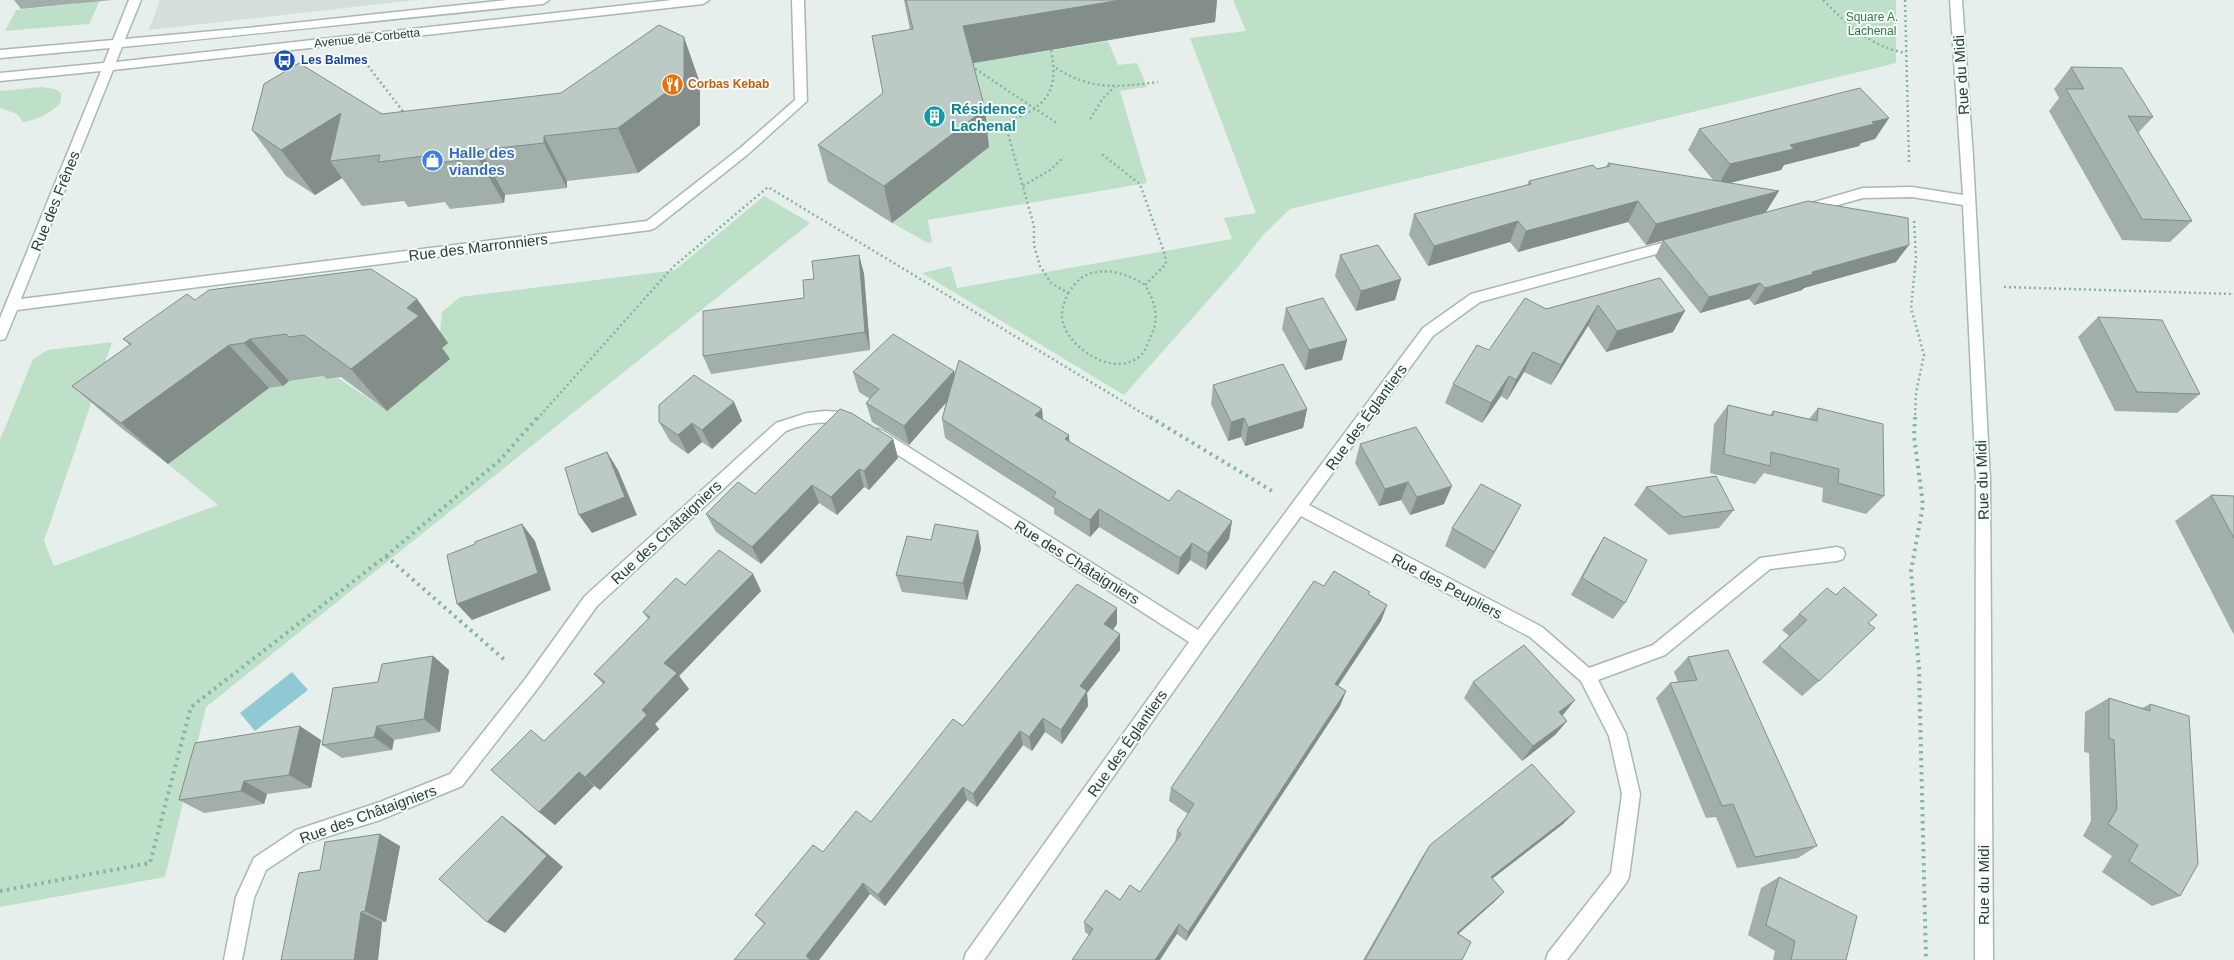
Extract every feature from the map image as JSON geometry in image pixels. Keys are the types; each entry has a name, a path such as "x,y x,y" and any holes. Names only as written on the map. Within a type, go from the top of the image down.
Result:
{"street":[{"name":"Rue des Frênes","path":"0,335 135,0"},
{"name":"Avenue de Corbetta","path":"0,54 247,32 361,18 543,0"},
{"name":"Avenue de Corbetta","path":"0,77 109,67 703,0"},
{"name":"Rue des Marronniers","path":"12,305 650,225 743,152 801,101 798,0"},
{"name":"Rue du Midi","path":"1956,0 1969,202 1983,479 1984,960"},
{"path":"1790,213 1863,193 1912,192 1969,202"},
{"name":"Rue des Églantiers","path":"973,960 1200,640 1428,332 1476,298 1690,241"},
{"name":"Rue des Châtaigniers","path":"233,960 245,897 260,864 302,836 380,811 456,780 532,683 591,601 781,427 803,418 827,416 844,418 863,426 1200,640"},
{"name":"Rue des Peupliers","path":"1298,507 1536,632 1587,676 1617,734 1630,794 1620,877 1555,960"},
{"path":"1587,676 1660,650 1766,563 1837,554"}],"path":[{"path":"1823,0 1852,29 1870,41 1887,50 1906,53"},
{"path":"1905,0 1908,165 1912,192 1916,258 1911,308 1924,355 1916,393 1914,436 1923,505 1911,571 1919,669 1926,960"},
{"path":"1051,50 1056,67 1055,83 1049,96 1034,109 1019,118 1005,123 1034,226 1032,239 1046,278 1057,290 1068,293"},
{"path":"364,60 406,116"},
{"path":"968,64 1058,124"},
{"path":"1056,67 1081,83 1096,87 1115,87 1158,82"},
{"path":"1090,120 1103,98 1115,87"},
{"path":"1100,153 1140,184 1166,255 1166,264 1145,286"},
{"path":"1022,186 1050,170 1064,157"},
{"path":"0,891 150,863 191,707 386,556 500,460 673,267 768,187 1298,507"},
{"path":"1101,272 1119,273 1136,278 1153,297 1157,318 1154,331 1141,356 1128,363 1113,365 1098,361 1077,344 1065,328 1062,312 1068,293 1081,278 1101,272"},
{"path":"1973,286 2234,294"},
{"path":"386,556 532,683"}],"shaded area":[{"path":"160,0 416,0 149,30"}],"green space":[{"path":"78,0 100,0 89,24 5,31 16,10 76,4"},
{"name":"Square A. Lachenal","path":"1233,0 1896,0 1896,63 1290,209 1263,235 1238,267 1124,395 922,273 951,266 957,288 1232,239 1224,218 1256,213 1190,38 1246,31"},
{"path":"1108,41 1118,65 1137,63 1147,87 1120,91 1147,183 928,220 932,242 928,243 892,223 989,147 968,64"},
{"path":"42,87 55,89 61,93 61,102 44,115 23,122 17,114 0,108 0,91"},
{"path":"764,196 810,223 206,707 165,877 0,907 0,440 33,359 48,350 112,342 44,541 54,566 218,505 168,464 269,388 283,386 289,381 323,376 327,379 338,378 387,411 450,359 438,351 442,312 460,297 675,270"}],"water":[{"path":"292,672 308,690 255,731 240,713"}],"building":[{"path":"906,0 1121,0 963,26 985,109 884,186 818,145 883,93 872,36 913,29"},
{"path":"659,25 684,37 684,79 618,128 544,136 544,143 480,150 478,158 422,165 424,156 378,162 380,155 330,161 341,113 281,150 252,130 264,84 299,63 382,114 561,93"},
{"path":"2071,67 2122,68 2153,117 2128,116 2192,221 2142,219 2066,89 2084,89"},
{"path":"1860,88 1889,118 1872,122 1874,124 1790,145 1794,149 1730,164 1699,129"},
{"path":"1608,163 1779,191 1656,224 1638,201 1526,231 1518,221 1434,246 1414,214 1531,184 1529,181 1593,165 1597,169 1610,166"},
{"path":"1808,201 1908,218 1909,245 1812,272 1813,274 1765,288 1760,283 1709,297 1663,240"},
{"path":"1378,245 1401,279 1361,291 1340,255"},
{"path":"859,255 865,332 703,356 703,311 804,298 803,280 814,279 812,261"},
{"path":"371,269 417,299 407,308 419,316 351,369 304,335 289,337 286,334 250,339 244,343 229,345 121,423 72,386 131,344 123,339 187,294 195,300 209,290"},
{"path":"1660,278 1685,311 1617,331 1598,305 1561,365 1533,352 1516,380 1509,376 1491,403 1453,384 1477,345 1489,350 1525,298 1546,309"},
{"path":"1323,298 1347,340 1309,350 1286,308"},
{"path":"2098,317 2162,320 2200,394 2137,392"},
{"path":"893,334 954,371 904,426 866,403 879,389 853,372"},
{"path":"959,360 1042,409 1035,415 1069,435 1065,439 1169,501 1178,490 1232,521 1208,553 1192,543 1180,558 1099,509 1090,520 1053,497 1056,492 942,419"},
{"path":"1283,364 1307,409 1248,427 1244,418 1231,422 1213,385"},
{"path":"694,375 734,402 702,430 692,423 678,435 659,422 659,405"},
{"path":"1728,405 1773,416 1773,411 1817,421 1818,408 1883,424 1884,496 1838,483 1839,469 1771,452 1770,466 1724,454"},
{"path":"840,409 851,413 893,439 864,471 859,469 831,497 812,485 752,547 706,514 738,482 755,494"},
{"path":"1416,427 1452,486 1417,497 1408,482 1385,489 1360,444"},
{"path":"607,452 625,497 579,515 565,468"},
{"path":"1716,476 1734,510 1683,517 1646,487"},
{"path":"1481,484 1521,505 1494,552 1452,528"},
{"path":"2211,495 2234,496 2234,538"},
{"path":"522,524 538,573 457,604 447,555"},
{"path":"935,524 978,531 963,583 896,575 907,536 931,540"},
{"path":"1604,537 1647,560 1625,603 1582,578"},
{"path":"719,550 753,574 664,663 677,673 642,710 647,715 585,777 579,772 539,812 491,770 531,730 544,741 605,682 594,674 650,617 643,612 676,578 685,585"},
{"path":"1334,571 1370,592 1368,594 1387,605 1335,684 1346,691 1188,932 1179,924 1155,960 1072,960 1093,929 1084,922 1106,890 1120,900 1130,885 1140,892 1181,834 1177,831 1194,804 1171,788 1314,581 1324,586"},
{"path":"1077,584 1117,608 1104,624 1120,634 1080,686 1087,691 1061,730 1043,718 1029,737 1020,731 973,794 963,787 878,895 863,883 806,956 811,960 734,960 765,923 755,915 813,845 823,852 856,811 871,822 953,719 963,726"},
{"path":"1844,587 1877,615 1868,623 1875,628 1819,681 1779,646 1807,620 1799,614 1827,588 1836,595"},
{"path":"1524,645 1575,700 1559,712 1567,721 1533,746 1473,682"},
{"path":"1728,650 1817,846 1755,857 1733,804 1722,806 1670,683 1697,680 1688,657"},
{"path":"433,656 424,719 377,726 374,737 322,745 333,688 378,682 382,664"},
{"path":"2109,698 2150,711 2150,704 2189,716 2198,864 2180,896 2129,861 2138,845 2108,824 2117,809 2114,740 2109,738"},
{"path":"300,726 289,775 244,781 241,791 179,800 195,743"},
{"path":"1532,764 1575,812 1491,877 1504,892 1457,933 1471,942 1462,960 1365,960 1430,845"},
{"path":"502,816 547,856 487,922 439,879"},
{"path":"380,834 365,911 361,912 354,960 281,960 299,873 320,870 325,842"},
{"path":"1779,877 1857,916 1846,960 1791,960 1795,941 1766,925"}],"place":[{"name":"Les Balmes","path":"285,60"},
{"name":"Corbas Kebab","path":"672,84"},
{"name":"Résidence Lachenal","path":"935,117"},
{"name":"Halle des viandes","path":"433,161"}]}
